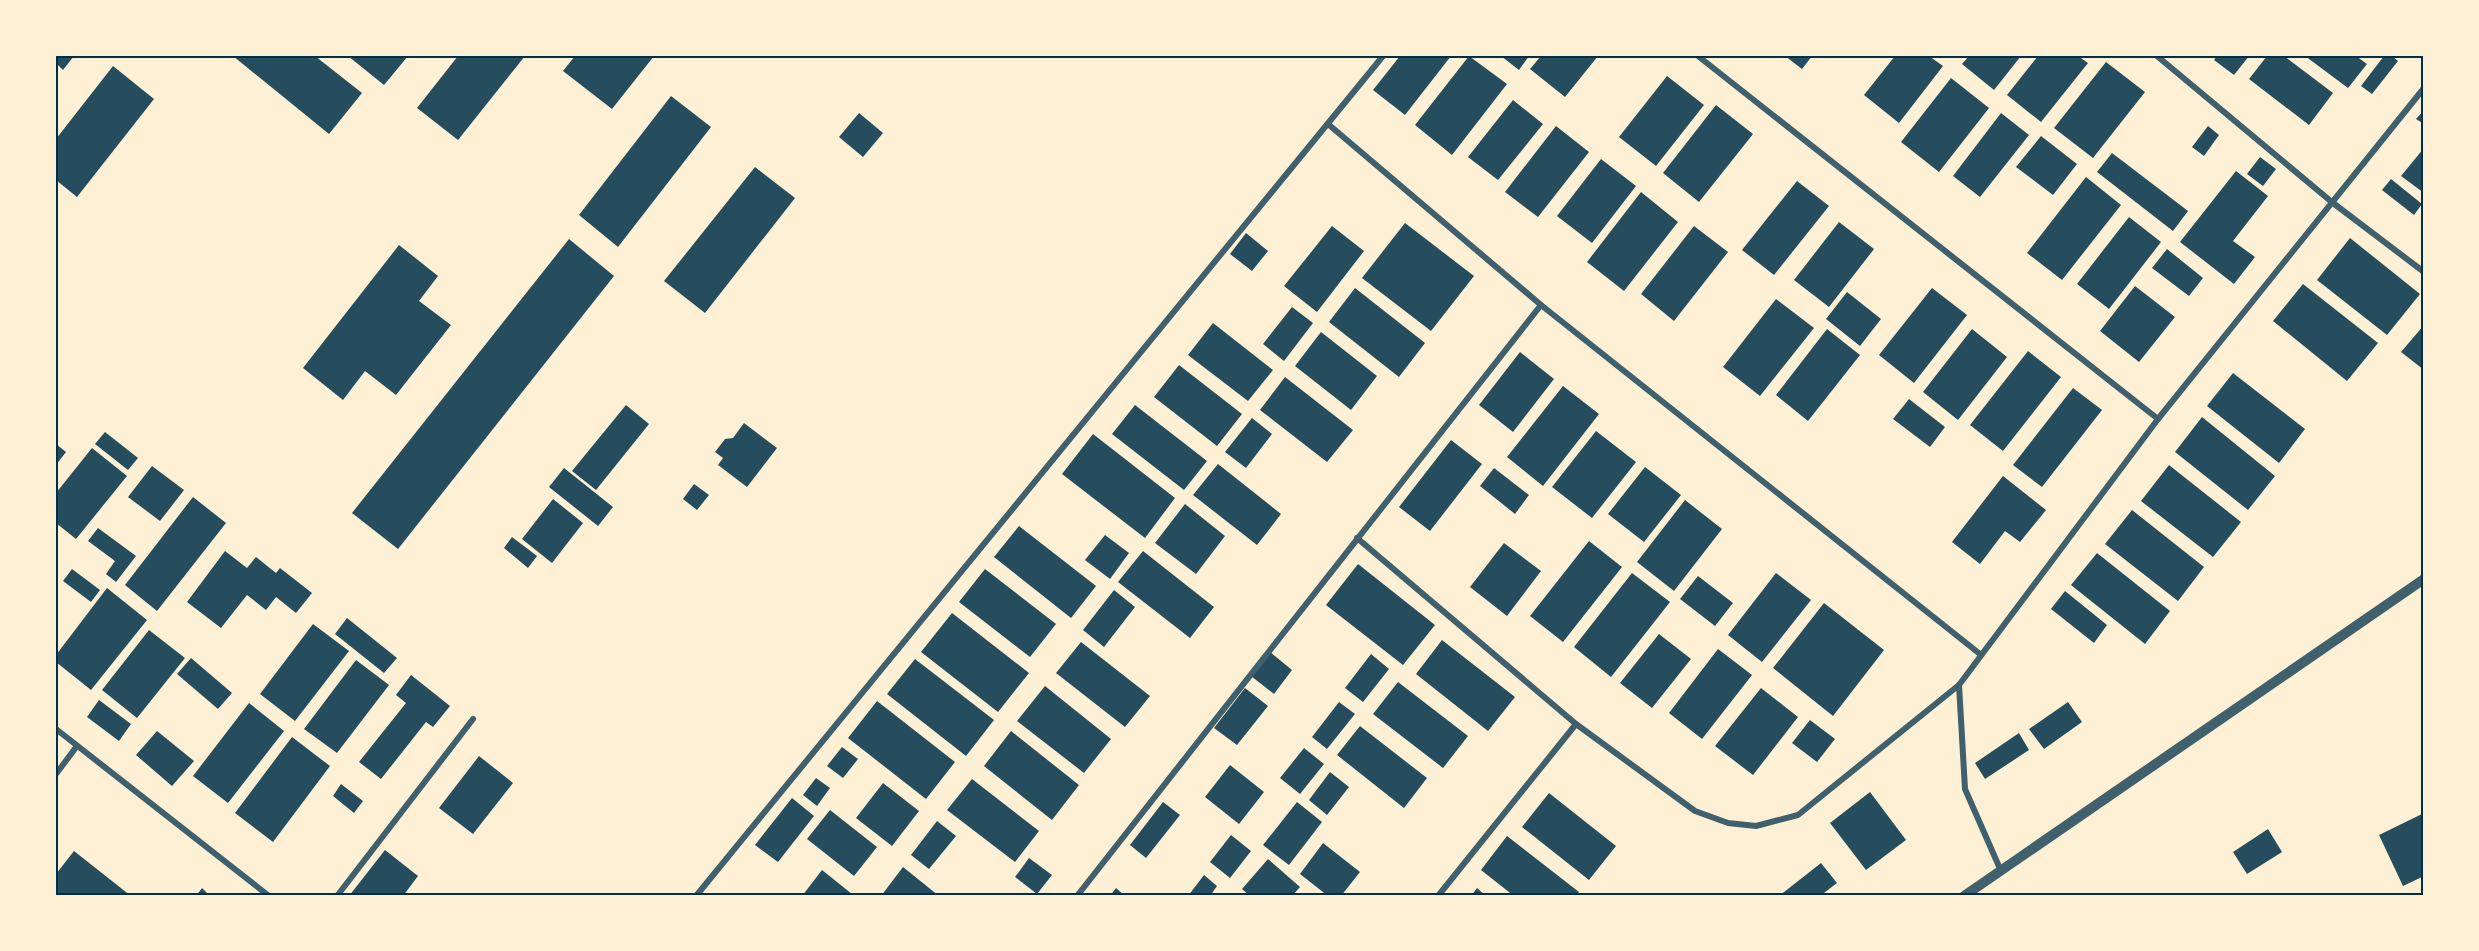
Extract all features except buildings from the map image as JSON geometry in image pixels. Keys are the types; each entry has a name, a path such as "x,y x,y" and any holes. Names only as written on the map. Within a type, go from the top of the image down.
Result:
{"street":[{"path":"696,896 1383,56"},
{"path":"1698,56 2158,419"},
{"path":"2157,56 2333,203 2424,272"},
{"path":"1356,538 1576,724 1695,811 1728,823 1756,826 1798,815 1959,685 2158,419 2424,88"},
{"path":"1328,124 1541,305 1980,654"},
{"path":"1077,896 1541,305"},
{"path":"1964,896 2424,579"},
{"path":"1959,685 1965,789 2001,871"},
{"path":"337,896 473,719"},
{"path":"1438,896 1576,724"},
{"path":"56,729 269,896"},
{"path":"56,774 77,746"}]}
